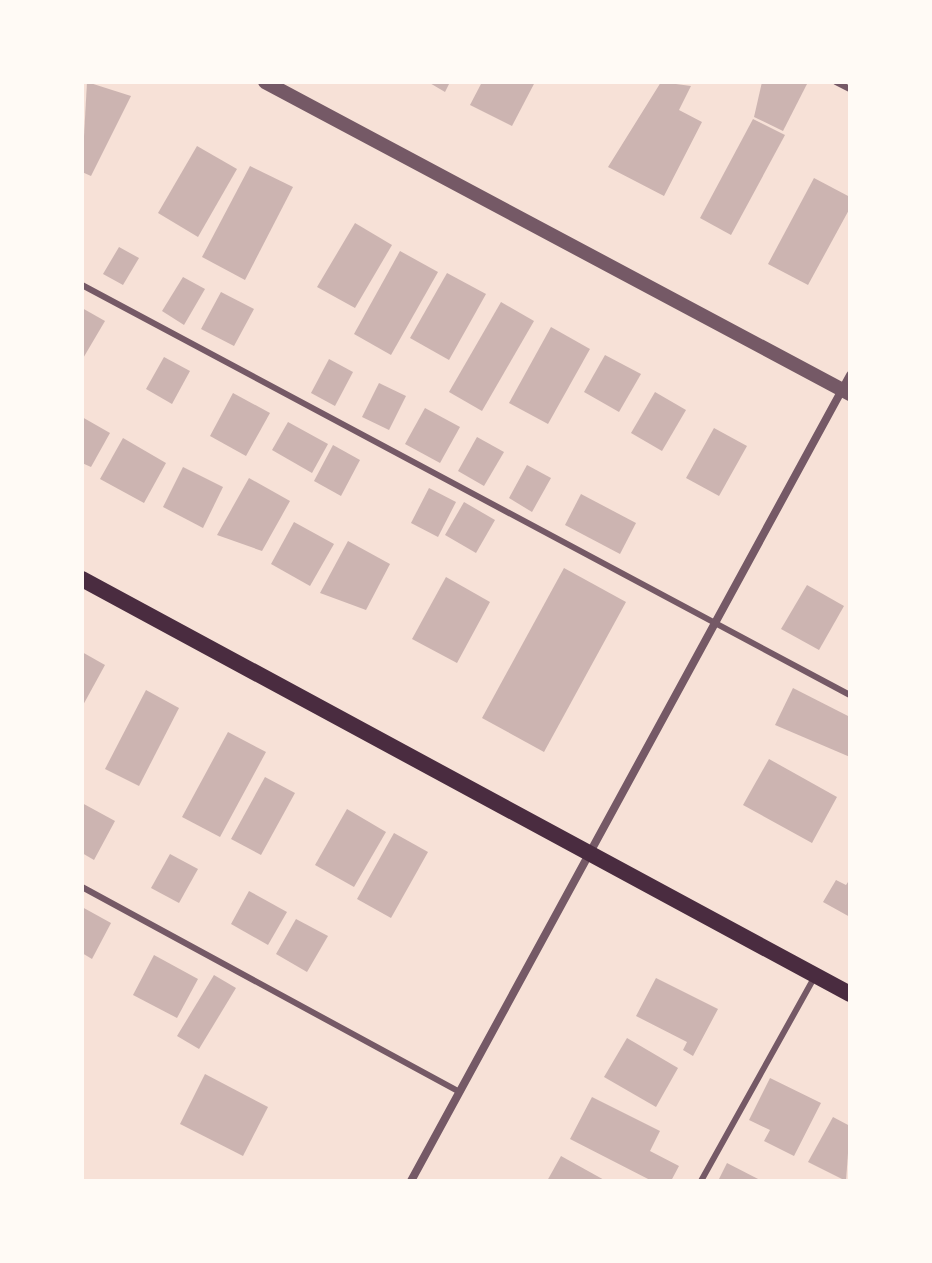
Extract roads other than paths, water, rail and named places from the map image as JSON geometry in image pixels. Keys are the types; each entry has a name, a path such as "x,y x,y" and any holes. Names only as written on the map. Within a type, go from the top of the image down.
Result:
{"main road":[{"path":"82,579 850,994"}],"street":[{"path":"265,82 846,392"},
{"path":"411,1181 716,622 846,392 850,375"}],"lane":[{"path":"836,82 850,89"},
{"path":"82,285 850,695"},
{"path":"82,887 459,1092"},
{"path":"701,1181 815,975"}]}
